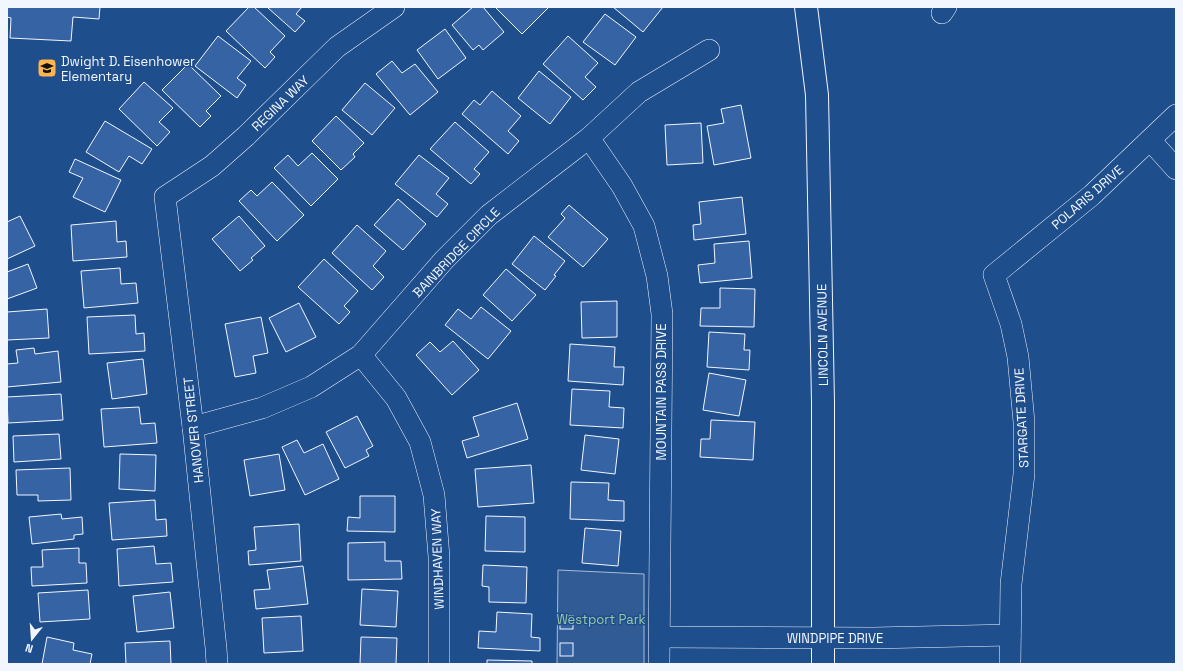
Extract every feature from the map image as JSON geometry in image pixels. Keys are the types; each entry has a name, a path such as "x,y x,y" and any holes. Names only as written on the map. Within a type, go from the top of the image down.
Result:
{"main road":[{"name":"LINCOLN AVENUE","path":"806,7 818,95 823,402 823,664"}],"street":[{"name":"REGINA WAY","path":"165,197 212,166 246,136 337,47 394,7"},
{"name":"BAINBRIDGE CIRCLE","path":"193,427 262,408 311,387 361,355 444,260 489,215 589,138 639,92 709,50"},
{"name":"POLARIS DRIVE","path":"994,274 1092,195 1176,115"},
{"name":"MOUNTAIN PASS DRIVE","path":"589,138 622,186 644,226 657,276 662,314 659,664"},
{"path":"1150,140 1176,169"},
{"name":"HANOVER STREET","path":"165,197 193,427 217,664"},
{"name":"STARGATE DRIVE","path":"994,274 1011,324 1018,358 1024,422 1024,474 1010,584 1010,664"},
{"name":"WINDHAVEN WAY","path":"361,355 396,398 420,442 434,495 439,557 439,664"},
{"name":"WINDPIPE DRIVE","path":"660,637 873,638 1010,635"}],"shaded area":[{"name":"Westport Park","path":"558,570 644,574 644,664 557,664"}],"building":[{"path":"7,7 100,7 99,19 73,17 71,41 10,38 11,18 7,17"},
{"path":"249,7 254,7 285,36 270,52 275,57 265,68 226,31"},
{"path":"267,7 302,7 296,14 305,21 295,32"},
{"path":"473,7 483,7 504,32 483,50 479,45 473,50 452,25"},
{"path":"495,7 547,7 548,8 522,34"},
{"path":"613,7 663,7 643,32"},
{"path":"605,14 636,37 615,65 583,42"},
{"path":"445,29 466,58 438,79 417,50"},
{"path":"218,36 251,61 237,78 246,85 237,98 195,66"},
{"path":"568,36 598,63 585,77 596,87 583,100 543,64"},
{"path":"392,61 402,73 415,64 438,92 410,115 376,74"},
{"path":"188,64 221,96 206,111 211,116 200,127 162,90"},
{"path":"539,71 571,97 550,124 518,98"},
{"path":"144,82 173,108 159,122 170,132 157,146 119,109"},
{"path":"365,83 395,108 372,135 342,110"},
{"path":"492,91 521,116 508,131 519,141 508,154 462,114 474,100 480,105"},
{"path":"741,105 751,158 714,165 707,126 724,123 721,109"},
{"path":"336,116 364,143 353,154 355,157 341,170 312,141"},
{"path":"105,121 152,149 142,164 129,156 119,172 86,152"},
{"path":"455,122 489,152 474,169 480,174 471,184 430,149"},
{"path":"701,123 703,163 667,165 665,125"},
{"path":"312,153 338,179 311,206 274,168 288,155 298,166"},
{"path":"419,155 449,178 436,194 448,204 437,217 395,184"},
{"path":"75,159 121,180 105,212 73,197 83,178 69,172"},
{"path":"272,182 304,215 277,241 239,201 251,190 257,196"},
{"path":"742,197 746,234 694,240 693,225 701,224 699,202"},
{"path":"398,199 426,224 403,250 374,225"},
{"path":"569,205 608,239 583,267 548,237 565,218 561,214"},
{"path":"20,216 35,246 7,259 7,222"},
{"path":"239,216 265,246 251,258 253,260 240,271 212,239"},
{"path":"116,221 117,242 126,241 127,257 73,261 71,225"},
{"path":"357,225 386,251 373,266 384,277 372,290 332,253"},
{"path":"534,236 565,261 545,290 512,264"},
{"path":"749,241 752,278 700,283 698,265 715,263 714,244"},
{"path":"324,259 358,291 344,306 350,312 339,324 298,287"},
{"path":"28,264 37,288 7,299 7,272"},
{"path":"120,268 121,284 136,283 138,303 84,308 81,271"},
{"path":"506,269 536,295 512,321 483,295"},
{"path":"720,288 755,289 754,327 700,326 701,308 720,308"},
{"path":"617,301 617,337 582,338 581,302"},
{"path":"299,303 316,337 286,352 269,318"},
{"path":"481,307 511,331 488,359 445,325 458,309 471,319"},
{"path":"47,309 49,338 7,340 7,312"},
{"path":"135,315 136,334 144,333 145,351 89,354 87,317"},
{"path":"261,317 268,353 253,356 256,373 235,377 225,324"},
{"path":"709,332 745,334 744,350 750,350 749,370 707,367"},
{"path":"453,341 479,370 452,395 416,355 430,342 440,352"},
{"path":"570,344 615,347 614,367 624,367 623,385 568,381"},
{"path":"34,348 35,354 58,351 61,382 7,387 7,364 18,363 16,350"},
{"path":"143,359 147,394 112,399 107,363"},
{"path":"709,373 746,380 739,416 703,410"},
{"path":"572,389 610,391 609,407 624,408 623,428 570,425"},
{"path":"61,394 63,420 8,423 7,397"},
{"path":"517,403 528,439 467,458 462,441 479,436 473,417"},
{"path":"139,407 141,424 155,423 157,443 104,447 101,409"},
{"path":"357,416 373,446 366,450 369,456 345,468 326,432"},
{"path":"711,420 755,422 753,460 700,457 701,439 710,439"},
{"path":"59,434 61,459 14,462 13,436"},
{"path":"585,435 619,439 615,474 581,470"},
{"path":"297,440 304,453 323,444 339,479 305,495 282,447"},
{"path":"120,454 156,455 155,491 119,489"},
{"path":"279,454 285,490 250,496 244,460"},
{"path":"531,465 534,503 478,507 475,469"},
{"path":"70,468 71,500 38,501 38,495 17,495 16,470"},
{"path":"571,482 609,483 608,500 624,501 624,521 570,519"},
{"path":"360,496 395,496 395,532 347,531 348,517 360,518"},
{"path":"155,500 156,520 166,519 167,536 112,540 109,503"},
{"path":"61,514 62,519 82,517 83,534 74,535 74,539 32,544 29,517"},
{"path":"486,516 525,517 525,552 485,551"},
{"path":"299,524 301,561 249,565 248,551 256,550 254,527"},
{"path":"585,528 621,531 618,566 582,563"},
{"path":"385,542 385,561 401,561 402,579 348,580 348,543"},
{"path":"154,546 156,564 171,563 173,582 119,586 117,549"},
{"path":"79,548 79,563 86,563 87,583 32,586 31,567 43,567 42,550"},
{"path":"483,565 527,567 526,603 489,602 489,587 482,586"},
{"path":"303,566 308,604 256,609 254,590 270,589 267,570"},
{"path":"362,589 398,591 396,627 360,625"},
{"path":"88,590 90,619 40,622 38,593"},
{"path":"170,592 174,628 137,632 133,596"},
{"path":"497,612 532,614 531,637 540,638 540,651 478,648 479,631 496,632"},
{"path":"301,616 303,651 264,653 262,618"},
{"path":"560,616 573,616 573,629 560,629"},
{"path":"47,637 74,643 73,650 92,654 90,664 42,664"},
{"path":"361,637 397,638 396,664 360,664"},
{"path":"170,641 171,664 126,664 125,643"},
{"path":"560,643 573,643 573,656 560,656"},
{"path":"487,660 532,661 532,664 487,664"}],"place":[{"name":"Dwight D. Eisenhower Elementary","path":"47,68"}]}
